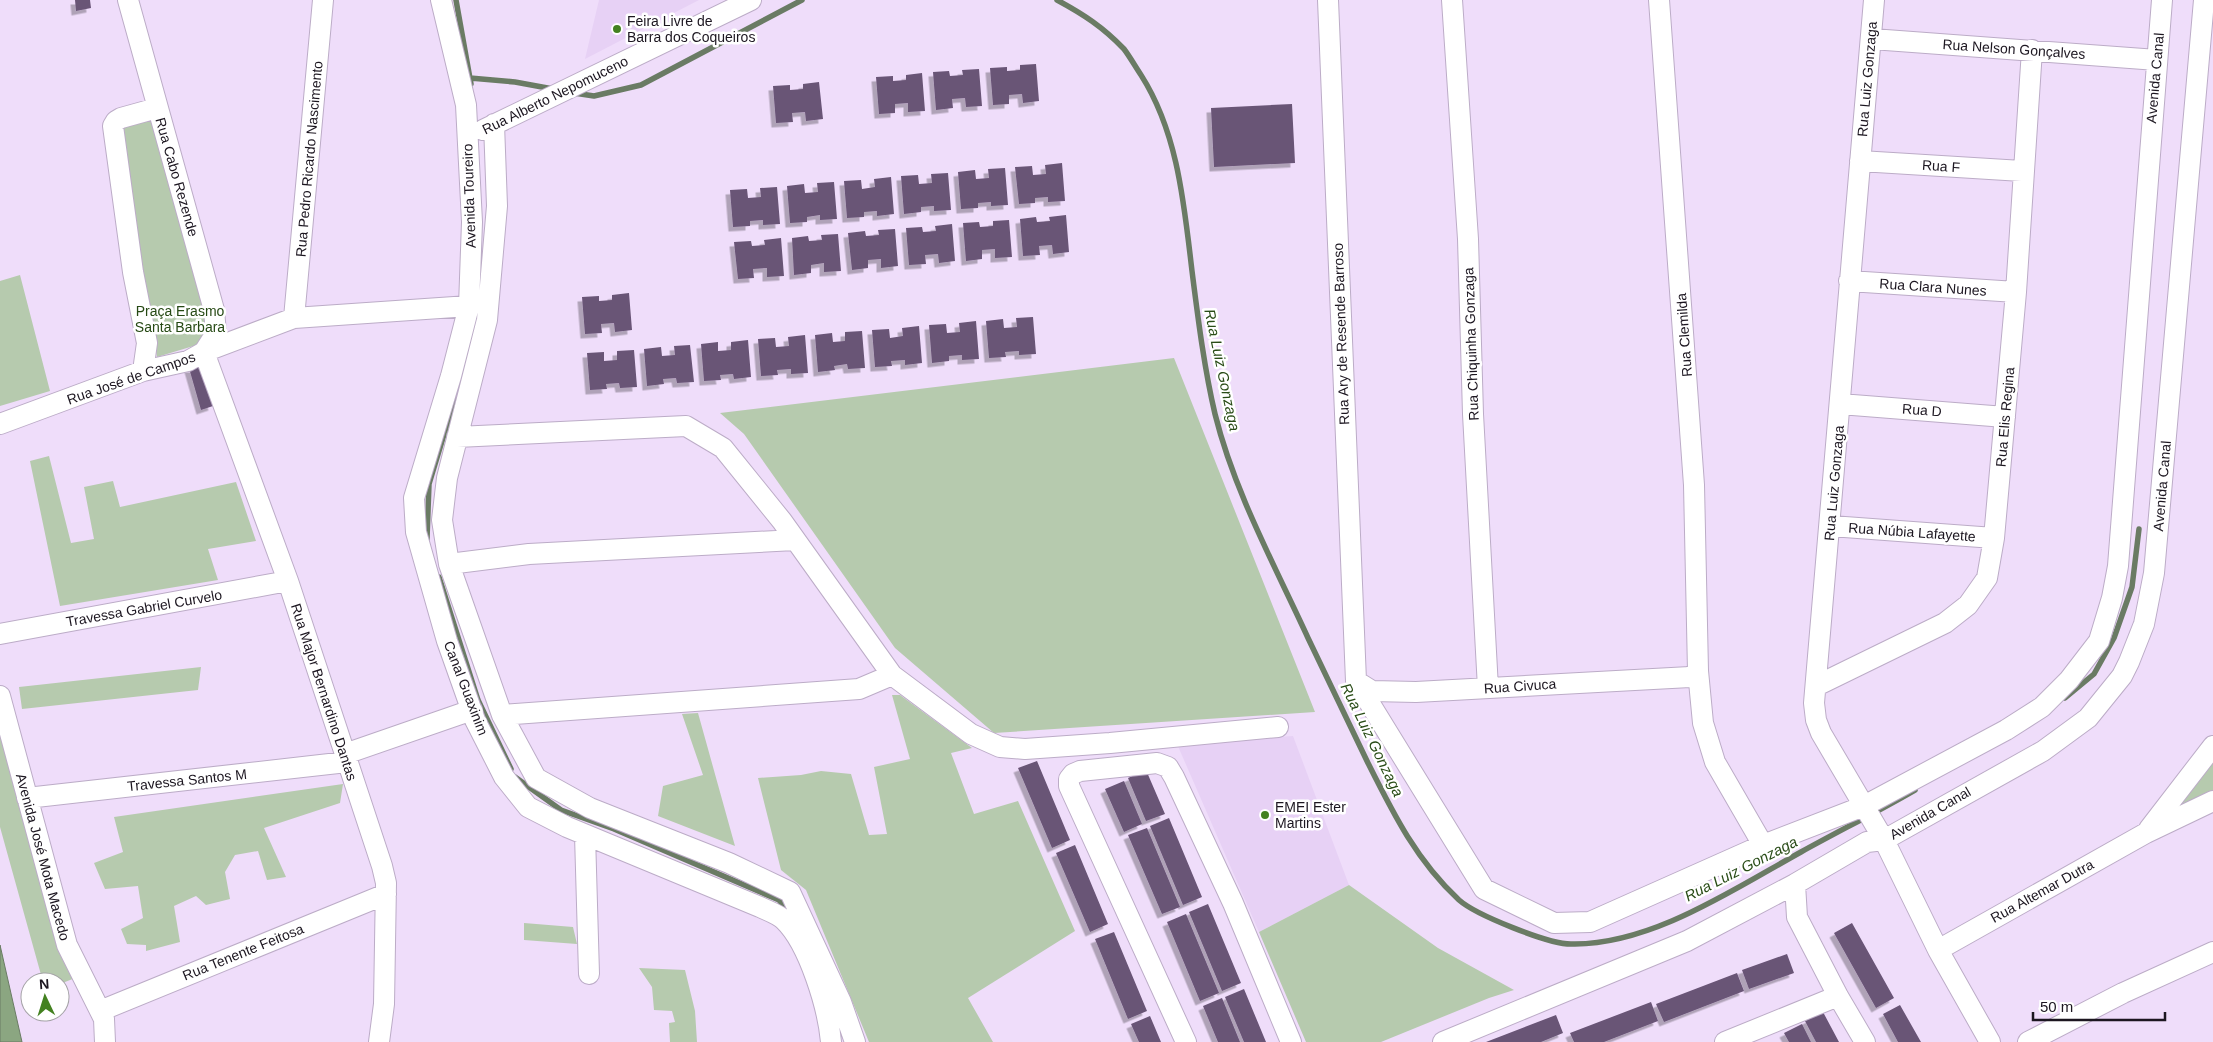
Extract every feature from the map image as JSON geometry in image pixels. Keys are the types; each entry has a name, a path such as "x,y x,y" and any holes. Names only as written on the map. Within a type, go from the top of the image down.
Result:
{"street":[{"name":"Rua Cabo Rezende","path":"128,0 214,310 216,333 204,352"},
{"name":"Rua Pedro Ricardo Nascimento","path":"294,318 323,0"},
{"name":"Avenida Toureiro","path":"441,0 466,105 472,222 469,306"},
{"name":"Rua Alberto Nepomuceno","path":"468,137 751,0"},
{"name":"Rua Ary de Resende Barroso","path":"1328,0 1355,675"},
{"name":"Rua Chiquinha Gonzaga","path":"1452,0 1468,239 1473,414 1488,688"},
{"name":"Rua Clemilda","path":"1659,0 1694,485 1698,671 1703,723 1715,762 1763,845"},
{"name":"Rua Luiz Gonzaga","path":"1874,0 1814,703 1816,720 1881,835 1938,950 1990,1042"},
{"name":"Avenida Canal","path":"1355,675 1484,889 1554,923 1590,922 1763,845 1865,809 2006,730 2042,707 2069,680 2098,641 2112,598 2118,566 2162,0"},
{"name":"Avenida Canal","path":"1443,1042 1687,941 1795,884 1881,835 2043,751 2088,718 2122,676 2144,624 2154,573 2204,108 2204,0"},
{"name":"Rua Nelson Gonçalves","path":"1872,40 2156,60"},
{"name":"Rua Elis Regina","path":"1816,686 1945,623 1968,605 1987,578 1994,538 2016,292 2022,171 2032,50"},
{"path":"143,371 147,343 133,272 113,126 121,118 157,108"},
{"path":"494,124 497,206 486,320 447,478 442,520 449,564 502,715 536,778 590,808 729,863 790,892 841,1002 855,1042"},
{"name":"Rua F","path":"1860,161 2022,171"},
{"name":"Rua Clara Nunes","path":"1849,281 2016,292"},
{"name":"Rua José de Campos","path":"0,424 143,371 188,361 204,352 294,318 469,306"},
{"name":"Canal Guaxinim","path":"469,306 451,376 414,498 416,532 447,641 472,710 504,777 528,806 585,835 760,907 783,919 798,938 818,985 831,1042"},
{"name":"Rua Major Bernardino Dantas","path":"204,352 288,581 382,866 386,894 384,1004 379,1042"},
{"name":"Rua D","path":"1840,404 2005,417"},
{"path":"457,436 686,426 723,448 782,521 892,675 971,734 1000,747 1024,749 1054,747 1278,728"},
{"name":"Rua Núbia Lafayette","path":"1830,526 1994,538"},
{"path":"449,564 529,554 795,540"},
{"name":"Travessa Gabriel Curvelo","path":"0,634 288,581"},
{"name":"Rua Civuca","path":"1355,675 1372,691 1416,692 1690,677 1698,671"},
{"path":"502,715 859,689 892,675"},
{"name":"Avenida José Mota Macedo","path":"0,696 67,945 104,1019 105,1042"},
{"name":"Travessa Santos M","path":"27,798 346,758 472,710"},
{"path":"1161,738 1168,767 1233,903 1291,1042"},
{"name":"Rua Altemar Dutra","path":"2146,833 2213,746"},
{"path":"1054,747 1069,779 1069,786 1186,1042"},
{"path":"1069,779 1073,774 1080,771 1157,763 1168,767"},
{"name":"Rua Altemar Dutra","path":"1938,950 2146,833 2213,801"},
{"path":"585,835 589,974"},
{"path":"1795,884 1798,917 1838,996 1865,1042"},
{"name":"Rua Tenente Feitosa","path":"100,1011 386,894"},
{"path":"2028,1042 2123,993 2213,952"},
{"path":"1724,1042 1749,1038 1838,996"}],"shaded area":[{"name":"Feira Livre de Barra dos Coqueiros","path":"599,0 699,0 585,59"},
{"name":"EMEI Ester Martins","path":"1293,736 1349,885 1259,932 1177,744"},
{"path":"0,945 22,1042 0,1042"}],"green space":[{"name":"Praça Erasmo Santa Barbara","path":"154,114 209,316 210,341 157,357 119,127"},
{"path":"20,275 50,391 0,406 0,281"},
{"path":"1174,358 1315,712 994,733 895,648 744,434 720,413"},
{"path":"49,456 71,543 94,539 84,487 113,481 120,507 236,482 256,541 208,549 218,580 60,606 30,461"},
{"path":"201,667 198,690 22,709 19,687"},
{"path":"892,695 900,695 972,748 951,753 974,814 1018,801 1075,931 968,998 993,1042 869,1042 806,890 781,870 758,778 801,775 821,771 851,774 869,835 887,834 874,767 910,759"},
{"path":"0,701 75,978 70,980 70,972 40,972 0,827"},
{"path":"698,713 735,846 658,816 663,786 703,775 682,714"},
{"path":"2213,760 2213,793 2174,809"},
{"path":"343,784 340,803 264,828 286,877 267,880 258,851 235,855 225,872 230,899 206,905 196,896 174,906 180,942 146,951 146,945 127,944 121,929 143,918 138,886 105,889 94,863 123,852 114,817"},
{"path":"1349,885 1438,948 1514,990 1489,998 1381,1042 1306,1042 1259,932"},
{"path":"524,923 573,927 577,944 524,940"},
{"path":"639,968 685,970 695,1011 697,1042 670,1042 669,1023 675,1022 672,1011 654,1010 652,987"}],"building":[{"path":"75,0 90,0 91,8 76,11"},
{"path":"1036,64 1039,101 1023,103 1022,94 1009,95 1009,104 993,105 990,68 1007,67 1007,71 1020,70 1020,65"},
{"path":"979,69 982,106 966,107 965,98 952,99 953,108 936,110 933,72 949,71 950,76 963,75 962,70"},
{"path":"922,73 925,111 908,112 908,103 895,104 895,113 879,114 876,77 893,76 893,81 906,80 906,75"},
{"path":"819,82 823,119 806,121 805,112 792,113 793,122 776,123 773,86 790,85 790,90 803,89 803,84"},
{"path":"1292,104 1295,163 1214,167 1211,108"},
{"path":"1062,163 1065,201 1048,202 1048,197 1035,198 1035,203 1019,204 1015,167 1032,166 1033,175 1046,174 1045,165"},
{"path":"1005,168 1008,205 991,206 991,202 978,203 978,208 961,209 958,172 975,170 976,179 989,178 988,169"},
{"path":"948,173 951,210 934,211 934,206 921,207 921,212 904,214 901,176 918,175 919,184 932,183 931,174"},
{"path":"891,177 894,214 877,216 877,211 864,212 864,217 847,218 844,181 861,180 862,189 875,187 874,179"},
{"path":"834,182 837,219 820,220 820,215 807,217 807,222 790,223 787,186 804,184 805,193 818,192 817,183"},
{"path":"777,187 780,224 763,225 763,220 750,221 750,226 733,227 730,190 747,189 748,198 761,197 760,188"},
{"path":"1066,215 1069,252 1053,254 1052,245 1039,246 1040,255 1023,256 1020,219 1036,217 1037,222 1050,221 1049,217"},
{"path":"1009,220 1012,257 995,258 995,249 982,250 982,259 966,261 963,223 979,222 980,227 993,226 993,221"},
{"path":"952,224 955,261 939,263 938,254 925,255 926,264 909,265 906,228 922,227 923,232 936,231 935,226"},
{"path":"895,229 898,266 881,268 881,259 868,260 868,268 852,270 848,233 865,231 866,236 879,235 878,230"},
{"path":"838,234 841,271 824,272 824,263 811,265 811,273 794,275 792,238 808,236 809,241 822,240 821,235"},
{"path":"781,238 784,276 767,277 767,268 753,269 754,278 738,279 734,242 751,241 752,246 765,245 764,240"},
{"path":"629,293 632,330 615,332 614,323 601,324 602,333 585,334 582,297 599,296 599,301 612,300 612,295"},
{"path":"1033,317 1036,354 1019,355 1019,351 1005,352 1006,357 989,358 986,321 1003,319 1004,328 1017,327 1016,318"},
{"path":"976,321 979,359 962,360 962,355 949,356 949,361 932,363 929,325 946,324 947,333 960,332 959,323"},
{"path":"919,326 922,363 905,365 905,360 891,361 892,366 875,367 872,330 889,329 890,338 903,336 902,328"},
{"path":"862,331 865,368 848,369 847,364 834,366 835,370 818,372 815,335 832,333 833,342 845,341 845,332"},
{"path":"805,335 808,373 791,374 791,369 777,370 778,375 761,376 758,339 775,338 776,347 789,346 788,337"},
{"path":"748,340 751,377 734,379 733,374 720,375 721,380 704,381 701,344 718,342 718,351 731,350 731,342"},
{"path":"690,345 694,382 677,383 676,378 663,379 664,384 647,386 644,349 661,347 662,356 675,355 674,346"},
{"path":"634,350 637,387 620,388 619,383 606,384 607,389 590,390 587,353 604,352 604,361 617,360 617,351"},
{"path":"189,368 200,368 213,406 201,410"},
{"path":"1037,761 1070,840 1052,848 1018,768"},
{"path":"1146,770 1165,814 1146,821 1128,778"},
{"path":"1124,781 1142,824 1124,832 1105,789"},
{"path":"1169,818 1202,897 1183,905 1150,826"},
{"path":"1147,828 1180,907 1162,914 1128,835"},
{"path":"1075,845 1108,924 1090,932 1056,853"},
{"path":"1208,904 1241,983 1222,991 1189,912"},
{"path":"1186,914 1219,993 1200,1001 1167,922"},
{"path":"1852,923 1894,998 1876,1008 1834,933"},
{"path":"1114,932 1147,1011 1128,1019 1095,939"},
{"path":"1787,954 1794,973 1749,989 1742,970"},
{"path":"1737,973 1744,991 1664,1022 1656,1004"},
{"path":"1244,989 1266,1042 1244,1042 1225,997"},
{"path":"1222,998 1240,1042 1218,1042 1203,1006"},
{"path":"1651,1002 1658,1021 1604,1042 1574,1042 1570,1033"},
{"path":"1900,1005 1921,1042 1898,1042 1883,1014"},
{"path":"1823,1012 1839,1042 1816,1042 1805,1021"},
{"path":"1556,1015 1563,1033 1541,1042 1486,1042"},
{"path":"1150,1016 1161,1042 1139,1042 1131,1024"},
{"path":"1802,1024 1811,1042 1789,1042 1784,1033"}],"waterway":[{"path":"456,0 471,84"},
{"name":"Rua Luiz Gonzaga","path":"574,93 594,96 641,85 802,0"},
{"name":"Rua Luiz Gonzaga","path":"1057,0 1092,22 1124,49 1153,97 1171,145 1182,195 1199,325 1215,414 1223,443 1244,500 1386,799 1430,869 1459,900 1496,921 1560,943 1601,942 1631,936 1661,926 1720,898 1915,790"},
{"name":"Rua Luiz Gonzaga","path":"470,78 515,82 553,89"},
{"path":"427,539 429,484 456,395"},
{"path":"2065,698 2094,674 2114,638 2132,587 2139,529"},
{"path":"439,577 478,700 511,769"},
{"path":"515,777 561,810 614,829 779,900 791,915"}],"place":[{"name":"Feira Livre de Barra dos Coqueiros","path":"617,29"},
{"name":"EMEI Ester Martins","path":"1265,815"}]}
